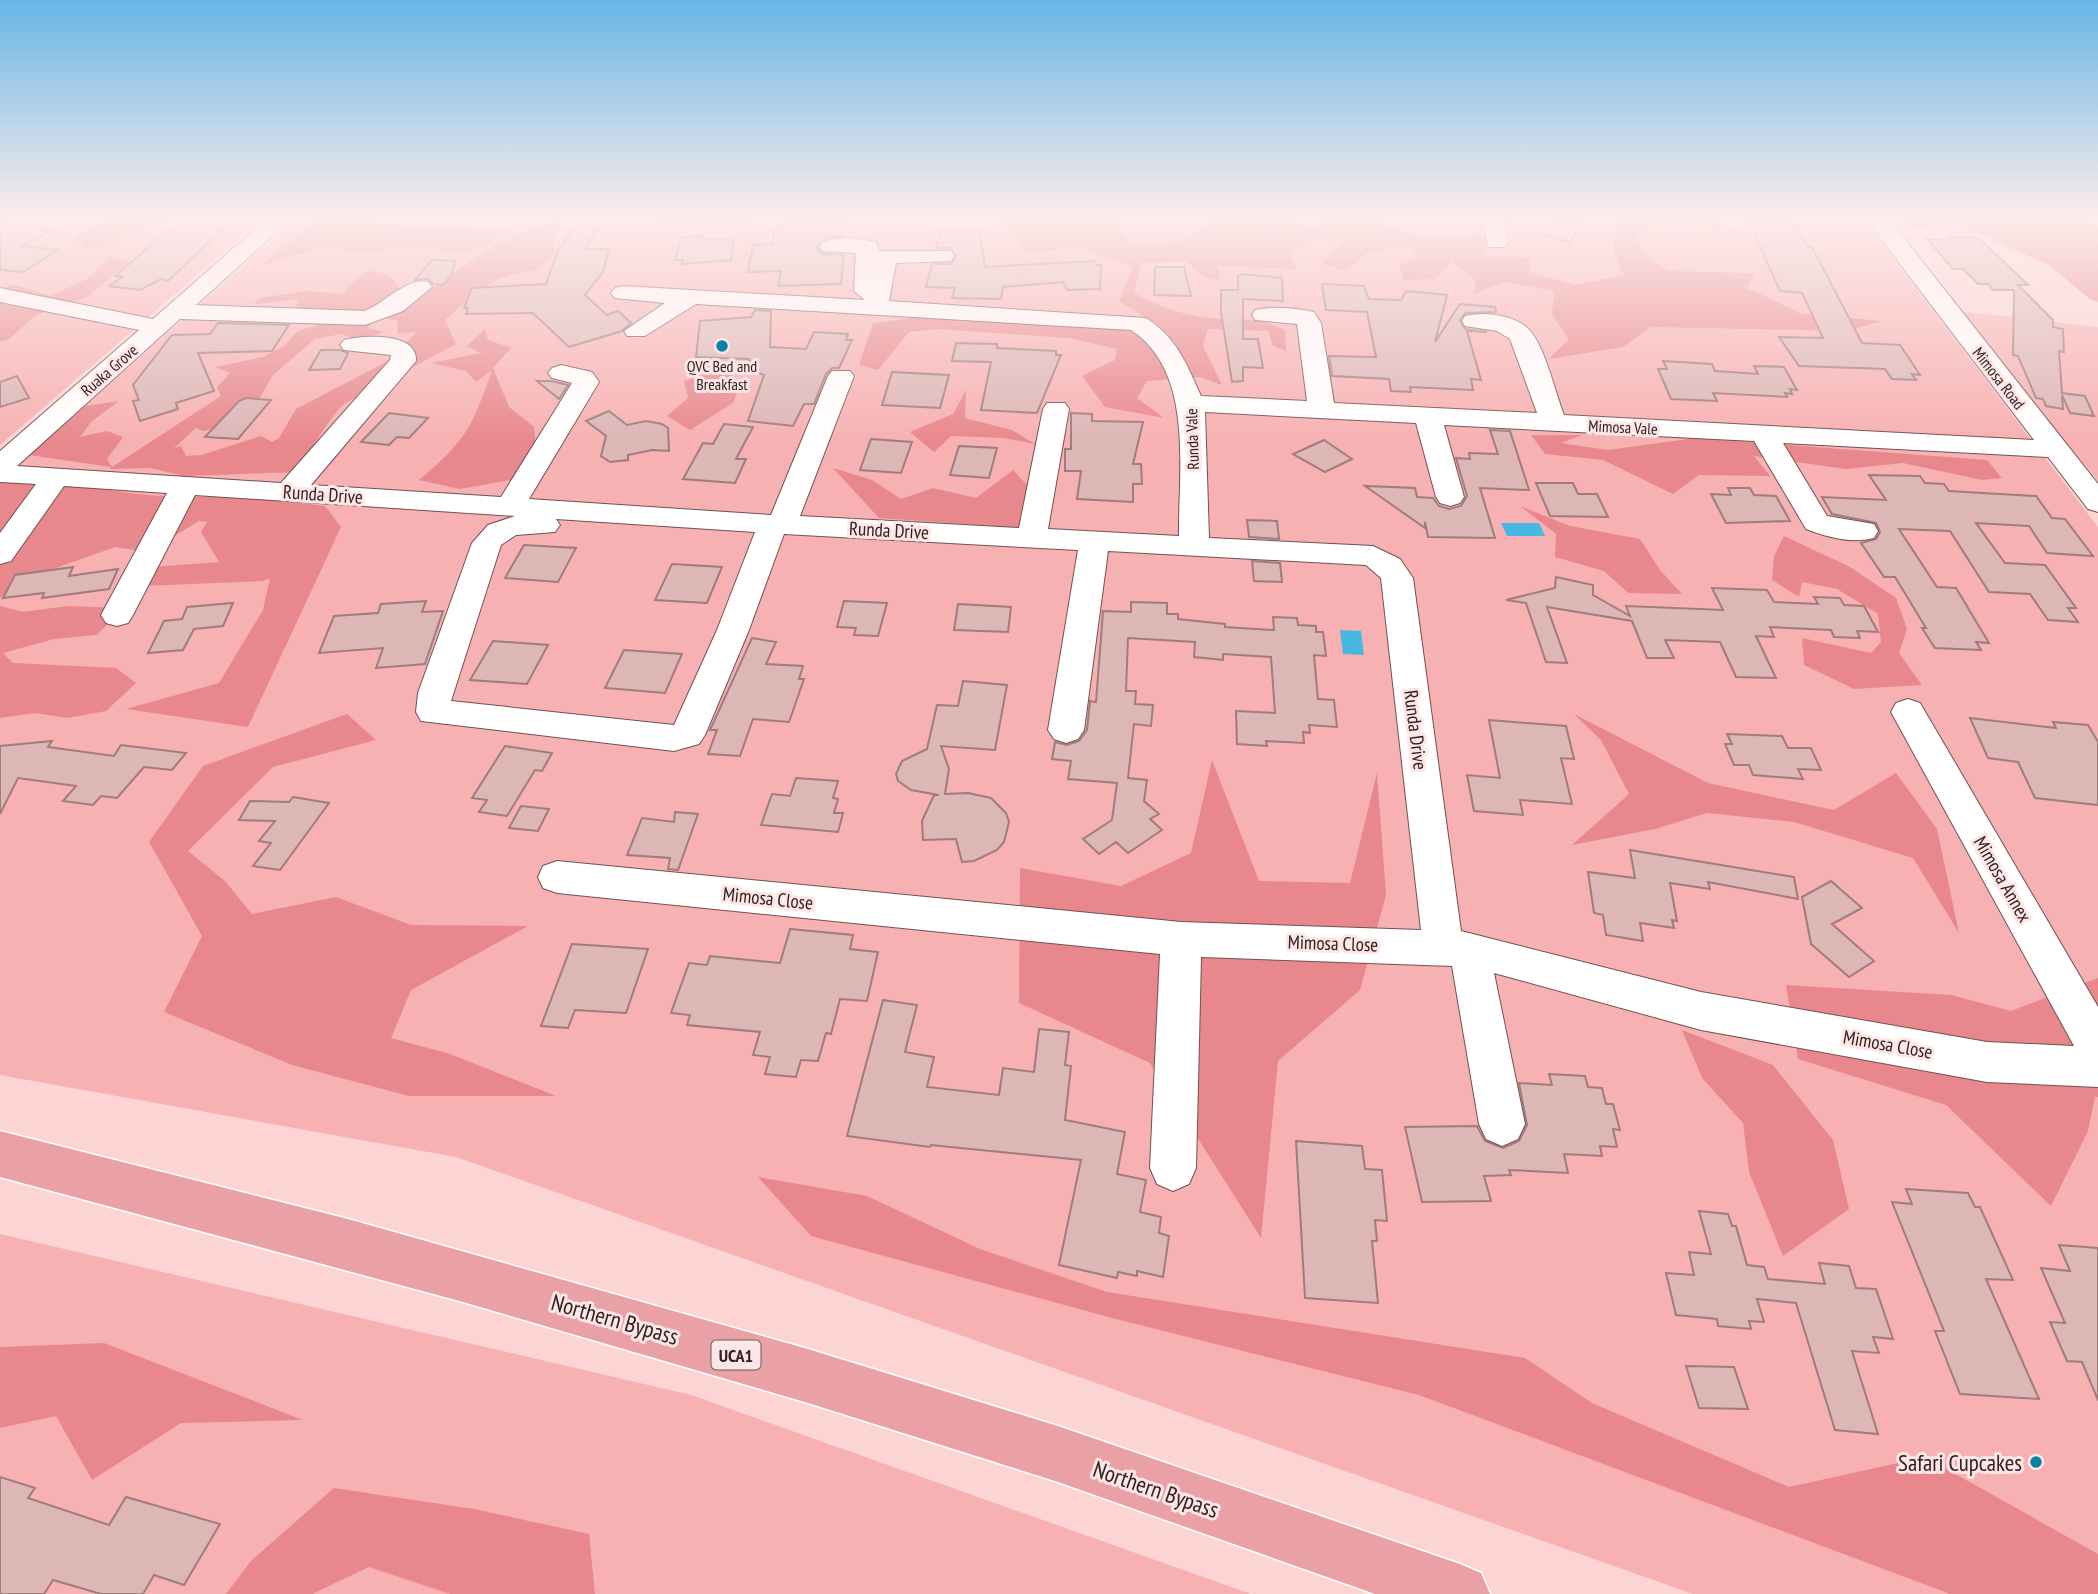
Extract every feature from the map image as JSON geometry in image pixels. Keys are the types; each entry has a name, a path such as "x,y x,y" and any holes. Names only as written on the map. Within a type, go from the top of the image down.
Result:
{"main road":[{"name":"Northern Bypass","path":"0,1154 252,1216 584,1309 901,1404 1460,1594"}],"street":[{"name":"Ruaka Grove","path":"0,466 197,292"},
{"path":"0,295 166,320 365,318 398,306 414,292"},
{"path":"870,292 870,306"},
{"path":"870,306 874,292"},
{"name":"Mimosa Road","path":"1934,292 2098,503"},
{"name":"Runda Vale","path":"623,293 1137,323 1157,336 1172,360 1191,403 1194,544"},
{"path":"636,331 692,296"},
{"path":"1264,315 1305,317 1309,323 1322,412"},
{"path":"1474,321 1503,324 1521,335 1555,424"},
{"path":"289,492 403,361 404,351 387,345 353,345"},
{"path":"509,507 586,382 583,377 561,373"},
{"path":"814,411 771,530 733,630 687,735 674,738 433,712 435,692 487,543 494,534 516,523 701,534 732,544 771,530 841,376"},
{"name":"Mimosa Vale","path":"1191,403 1765,436 2055,449"},
{"path":"1429,416 1450,497"},
{"path":"1765,436 1816,522 1823,527 1863,531"},
{"name":"Runda Drive","path":"0,473 509,507 771,530 1032,537 1373,556 1389,565 1397,578 1456,948 1502,1124"},
{"path":"0,554 56,477"},
{"path":"117,615 186,485"},
{"path":"1066,730 1095,540"},
{"name":"Mimosa Annex","path":"1908,712 2098,1047"},
{"name":"Mimosa Close","path":"557,877 1181,939 1456,948 1701,1011 1987,1062 2098,1067"},
{"path":"1172,1168 1181,939"}],"lane":[{"path":"1032,537 1056,409"}],"shaded area":[{"path":"0,292 177,292 0,445"},
{"path":"0,292 39,292 50,296 58,292 93,292 87,297 36,315 9,339 0,342"},
{"path":"214,292 1919,292 2098,527 2098,1594 1693,1594 456,1157 0,1075 0,481"},
{"path":"296,292 402,292 404,296 416,300 427,292 478,292 445,320 456,344 344,404 295,472 184,476 150,468 109,469 111,467 29,455 85,406 119,401 91,422 80,437 107,431 123,437 107,459 112,467 221,396 217,387 230,373 215,367 263,357 285,345 298,331 321,324 342,323 296,309 298,299 254,304 260,298","holes":["378,317 397,321 398,334 417,332 386,362 296,409 279,438 272,442 261,436 202,455 186,456 181,446 174,448 196,428 203,431 246,422 273,375 315,339 341,334 358,340 385,332 368,328"]},
{"path":"1123,292 1134,292 1171,310 1191,315 1266,323 1285,330 1286,351 1273,346 1268,331 1208,329 1203,346 1222,385 1200,377 1147,381 1137,398 1164,418 1105,407 1082,376 1115,360 1117,349 1069,338 937,329 909,332 878,370 859,365 873,323 922,317 1088,327 1158,325 1119,301"},
{"path":"1554,292 1756,292 1803,314 1882,321 1848,331 1651,327 1623,347 1549,359 1569,339 1552,315"},
{"path":"2082,292 2098,292 2098,302"},
{"path":"1958,311 2098,327 2098,481"},
{"path":"485,329 488,340 511,348 493,368 509,407 534,427 538,475 460,489 419,480 466,432 492,370 476,382 466,371 431,363 481,353 467,346"},
{"path":"726,367 740,385 733,403 690,430 667,416 688,398 684,381"},
{"path":"966,390 965,418 1012,430 1035,444 1004,438 951,436 934,452 910,432 953,414"},
{"path":"1531,435 1582,435 1561,443 1608,450 1695,438 1987,460 2002,478 1982,480 1903,463 1846,469 1754,456 1770,476 1699,475 1673,494 1603,460 1545,454"},
{"path":"833,468 872,480 901,499 933,488 976,498 1013,470 1030,488 1021,515 1023,528 879,518"},
{"path":"67,477 89,485 136,494 254,498 325,506 341,527 248,727 126,709 219,683 263,610 270,578 263,581 122,587 153,567 219,562 201,532 207,522 199,521 148,552 115,547 22,580 0,598 0,481"},
{"path":"1520,506 1570,526 1640,539 1660,570 1682,594 1628,593 1604,571 1555,557 1556,534"},
{"path":"1784,536 1850,567 1896,598 1907,629 1899,653 1922,685 1854,689 1804,665 1802,638 1871,653 1881,642 1878,614 1837,589 1802,582 1799,597 1772,580 1774,556"},
{"path":"0,606 23,612 67,606 126,608 96,635 54,639 3,653 13,663 116,668 136,683 106,711 67,718 35,713 0,718"},
{"path":"347,714 376,740 273,767 188,851 225,881 252,914 336,897 411,925 528,926 411,990 391,1038 450,1054 556,1096 409,1096 292,1065 164,1012 202,936 149,842 203,766"},
{"path":"1574,714 1708,783 1834,810 1896,773 1937,829 1959,933 1913,858 1794,822 1707,813 1655,829 1572,845 1629,794 1601,740"},
{"path":"1212,760 1259,881 1350,883 1377,773 1386,895 1360,990 1278,1061 1261,1238 1150,1063 1019,1003 1020,868 1121,886 1191,853"},
{"path":"2098,978 2098,1097 2095,1097 2088,1131 2051,1206 1946,1105 1798,1059 1786,985 1951,995 2011,1011"},
{"path":"1682,1030 1773,1065 1833,1140 1849,1209 1783,1256 1749,1172 1743,1123 1702,1078"},
{"path":"758,1177 867,1196 980,1249 1107,1292 1525,1358 1592,1403 1789,1487 1925,1457 2098,1554 2098,1594 1950,1594 1419,1395 1112,1318 811,1236"},
{"path":"0,1234 691,1395 1251,1594 0,1594"},
{"path":"104,1343 303,1420 181,1423 92,1480 56,1416 0,1428 0,1347"},
{"path":"334,1488 474,1509 589,1534 595,1594 450,1594 369,1567 312,1594 226,1594 251,1561"}],"water":[{"path":"1501,523 1539,523 1545,536 1507,536"},
{"path":"1340,630 1361,631 1364,655 1343,654"}],"building":[{"path":"470,292 587,292 585,295 607,315 618,311 631,323 622,331 569,347 533,313 466,314 468,308 464,308"},
{"path":"954,292 1002,292 1001,299 952,298"},
{"path":"1154,292 1190,292 1191,296 1154,295"},
{"path":"1221,292 1283,292 1283,301 1243,299 1243,339 1258,339 1263,368 1243,367 1243,381 1232,382 1221,312"},
{"path":"1323,292 1366,292 1369,299 1401,300 1405,292 1447,295 1435,342 1460,304 1495,307 1496,312 1465,313 1460,320 1465,329 1487,332 1467,331 1481,380 1471,379 1473,390 1410,387 1411,392 1391,391 1389,379 1332,376 1329,356 1376,357 1367,312 1326,310"},
{"path":"1795,292 1836,292 1862,343 1900,345 1920,375 1912,374 1916,380 1892,379 1885,369 1799,366 1779,337 1823,338 1802,293"},
{"path":"2014,292 2025,292 2053,320 2053,327 2063,329 2064,352 2059,351 2062,393 2085,396 2094,416 2070,413 2062,395 2063,409 2046,406 2043,399 2036,398 2018,356 2013,355"},
{"path":"755,310 771,311 770,347 806,349 814,332 848,334 846,340 852,340 839,368 832,368 826,374 814,404 804,404 793,426 748,421 764,375 751,370 749,359 696,357 700,321 751,317"},
{"path":"218,323 289,325 272,351 198,353 214,391 176,403 178,409 140,421 133,401 139,400 133,385 172,335 210,334"},
{"path":"956,343 997,344 997,348 1056,351 1056,355 1061,355 1037,413 981,410 991,362 952,361"},
{"path":"321,350 348,353 340,369 309,370"},
{"path":"1663,361 1712,364 1715,371 1758,374 1754,366 1784,367 1797,390 1790,389 1792,394 1785,393 1787,397 1713,393 1717,401 1671,399 1658,369 1667,369"},
{"path":"892,372 949,375 940,408 882,405"},
{"path":"17,376 29,398 0,407 0,382"},
{"path":"537,381 551,381 568,385 559,399"},
{"path":"246,398 271,400 238,439 205,437 239,401"},
{"path":"609,411 627,425 646,421 668,428 669,451 652,450 628,455 628,460 610,462 601,456 606,436 586,421"},
{"path":"389,413 428,418 409,438 397,437 389,445 361,442"},
{"path":"1071,413 1092,414 1092,421 1143,422 1133,464 1141,464 1142,484 1133,484 1133,502 1077,499 1081,471 1065,471 1065,449 1071,449"},
{"path":"724,424 753,427 736,459 746,459 735,483 683,479 703,443 713,444"},
{"path":"1490,430 1510,431 1529,490 1480,488 1495,538 1428,537 1425,522 1425,528 1365,486 1415,488 1417,497 1433,498 1439,506 1449,509 1461,506 1467,496 1456,458 1470,459 1469,453 1498,454"},
{"path":"871,439 912,442 901,473 860,470"},
{"path":"1324,440 1352,459 1325,472 1293,454"},
{"path":"959,446 997,448 989,478 950,475"},
{"path":"1869,475 1920,476 1925,483 1944,484 1949,491 2036,496 2052,518 2065,519 2093,556 2047,553 2029,526 1976,523 2005,563 2045,565 2076,608 2068,608 2078,622 2048,620 2030,594 1989,592 1950,531 1899,529 1937,587 1956,588 1989,643 1976,642 1981,650 1935,648 1895,577 1884,577 1861,543 1876,539 1880,532 1876,523 1832,514 1822,497 1886,500"},
{"path":"1536,483 1573,483 1578,494 1597,494 1608,517 1550,516"},
{"path":"1728,488 1750,488 1754,495 1776,496 1790,521 1726,523 1711,494 1731,495"},
{"path":"1247,520 1277,521 1279,539 1249,537"},
{"path":"524,545 576,548 558,582 505,578"},
{"path":"1252,561 1280,563 1282,582 1254,581"},
{"path":"672,564 722,567 707,603 655,600"},
{"path":"73,567 69,576 118,569 109,589 42,598 44,593 3,598 15,575"},
{"path":"1556,577 1593,585 1593,595 1630,616 1626,606 1723,610 1712,588 1767,590 1774,602 1818,604 1814,597 1840,598 1844,605 1864,606 1878,632 1857,631 1860,638 1834,637 1831,630 1770,627 1774,637 1756,636 1776,678 1736,677 1720,642 1665,640 1674,658 1647,658 1632,621 1547,607 1567,663 1546,662 1526,603 1506,600 1555,588"},
{"path":"426,601 422,612 443,611 425,664 376,668 383,648 319,653 334,616 378,613 381,604"},
{"path":"844,601 887,603 878,636 854,635 856,628 837,627"},
{"path":"1131,602 1167,603 1167,614 1178,614 1178,619 1225,624 1225,627 1274,630 1273,617 1297,618 1298,625 1316,626 1316,632 1323,632 1326,656 1314,655 1318,699 1334,700 1337,727 1309,725 1310,733 1303,732 1304,743 1266,741 1267,746 1237,744 1236,711 1275,713 1271,657 1223,654 1223,660 1194,657 1195,642 1128,638 1126,691 1136,691 1135,704 1153,705 1151,726 1134,724 1128,778 1147,780 1144,801 1159,814 1150,819 1162,830 1128,853 1116,842 1099,854 1083,839 1112,820 1117,783 1068,779 1071,761 1052,759 1055,742 1067,745 1079,741 1087,730 1090,701 1096,702 1103,611 1131,612"},
{"path":"233,603 223,626 194,629 183,650 148,653 164,621 182,619 187,607"},
{"path":"958,604 1011,607 1008,632 954,630"},
{"path":"752,638 776,642 766,664 803,666 799,679 804,679 789,722 753,719 740,756 708,754 717,730 710,730"},
{"path":"493,641 548,645 527,684 470,680"},
{"path":"624,650 682,654 665,693 605,688"},
{"path":"963,681 1007,685 995,750 941,746 949,769 945,794 968,793 991,798 1006,813 1009,822 1004,842 997,850 974,861 962,862 956,839 923,840 922,821 934,795 939,795 911,790 898,781 896,774 902,761 927,749 937,705 958,706"},
{"path":"1970,718 2056,728 2053,722 2088,725 2098,742 2098,805 2035,798 2018,762 1988,758"},
{"path":"1489,720 1566,726 1574,759 1561,758 1572,804 1520,800 1523,815 1474,811 1467,775 1500,778"},
{"path":"1727,734 1782,736 1788,748 1811,748 1821,770 1798,769 1803,779 1753,775 1749,765 1734,765 1725,744 1732,744"},
{"path":"52,741 48,747 114,756 121,745 186,753 172,770 144,767 117,798 101,796 93,805 63,801 76,786 18,778 0,814 0,746"},
{"path":"505,746 552,753 542,771 535,770 507,816 479,812 487,800 472,798"},
{"path":"796,778 838,781 833,798 838,799 834,813 843,813 838,832 761,825 772,794 790,796"},
{"path":"293,797 329,803 280,870 253,866 271,843 259,841 275,821 239,820 250,801 289,802"},
{"path":"521,806 549,809 538,831 509,828"},
{"path":"675,812 698,814 678,870 668,869 670,858 627,855 642,818 674,822"},
{"path":"1630,850 1794,877 1798,899 1708,882 1710,889 1670,883 1677,921 1672,920 1674,928 1640,923 1643,941 1606,935 1603,915 1594,913 1588,872 1635,878"},
{"path":"1831,881 1862,908 1832,924 1874,961 1849,977 1811,944 1802,897"},
{"path":"790,929 853,935 850,949 878,952 867,1001 840,999 831,1034 826,1033 818,1061 801,1060 796,1077 765,1074 770,1057 753,1055 760,1032 687,1025 690,1015 671,1013 689,963 707,965 710,956 780,963"},
{"path":"572,944 648,949 626,1013 575,1010 568,1028 541,1026"},
{"path":"883,1000 917,1005 905,1052 934,1057 927,1087 999,1095 1003,1068 1034,1072 1039,1029 1069,1032 1065,1065 1071,1066 1065,1120 1125,1132 1117,1174 1146,1180 1140,1212 1161,1217 1159,1233 1169,1236 1163,1277 1137,1271 1137,1276 1118,1272 1117,1278 1059,1265 1081,1160 930,1147 847,1136"},
{"path":"1549,1074 1585,1076 1588,1087 1602,1088 1606,1104 1613,1104 1620,1130 1613,1129 1617,1147 1600,1146 1602,1156 1564,1154 1568,1173 1509,1170 1511,1175 1484,1176 1491,1201 1422,1202 1405,1127 1477,1126 1485,1141 1503,1148 1519,1141 1527,1125 1519,1083 1552,1085"},
{"path":"1296,1141 1362,1146 1365,1169 1382,1170 1387,1221 1375,1220 1377,1241 1372,1241 1378,1303 1305,1298"},
{"path":"1906,1189 1968,1193 1975,1207 1980,1207 2013,1280 1986,1279 2039,1399 1960,1394 1935,1331 1944,1331 1892,1202 1912,1204"},
{"path":"1699,1211 1728,1214 1732,1226 1736,1226 1747,1265 1764,1267 1768,1279 1825,1284 1819,1263 1849,1266 1856,1288 1876,1289 1893,1339 1873,1337 1879,1353 1852,1351 1878,1434 1835,1430 1796,1303 1757,1299 1764,1322 1749,1321 1751,1329 1718,1326 1717,1319 1676,1315 1666,1273 1694,1275 1689,1252 1711,1254"},
{"path":"2059,1245 2098,1248 2098,1400 2082,1362 2067,1361 2050,1322 2065,1323 2041,1268 2070,1271"},
{"path":"1686,1366 1734,1367 1748,1409 1699,1408"},
{"path":"0,1477 35,1488 28,1498 109,1525 126,1497 220,1524 184,1585 154,1575 143,1594 101,1594 53,1580 44,1594 0,1594"}],"place":[{"name":"QVC Bed and Breakfast","path":"722,346"},
{"name":"Safari Cupcakes","path":"2036,1462"}]}
